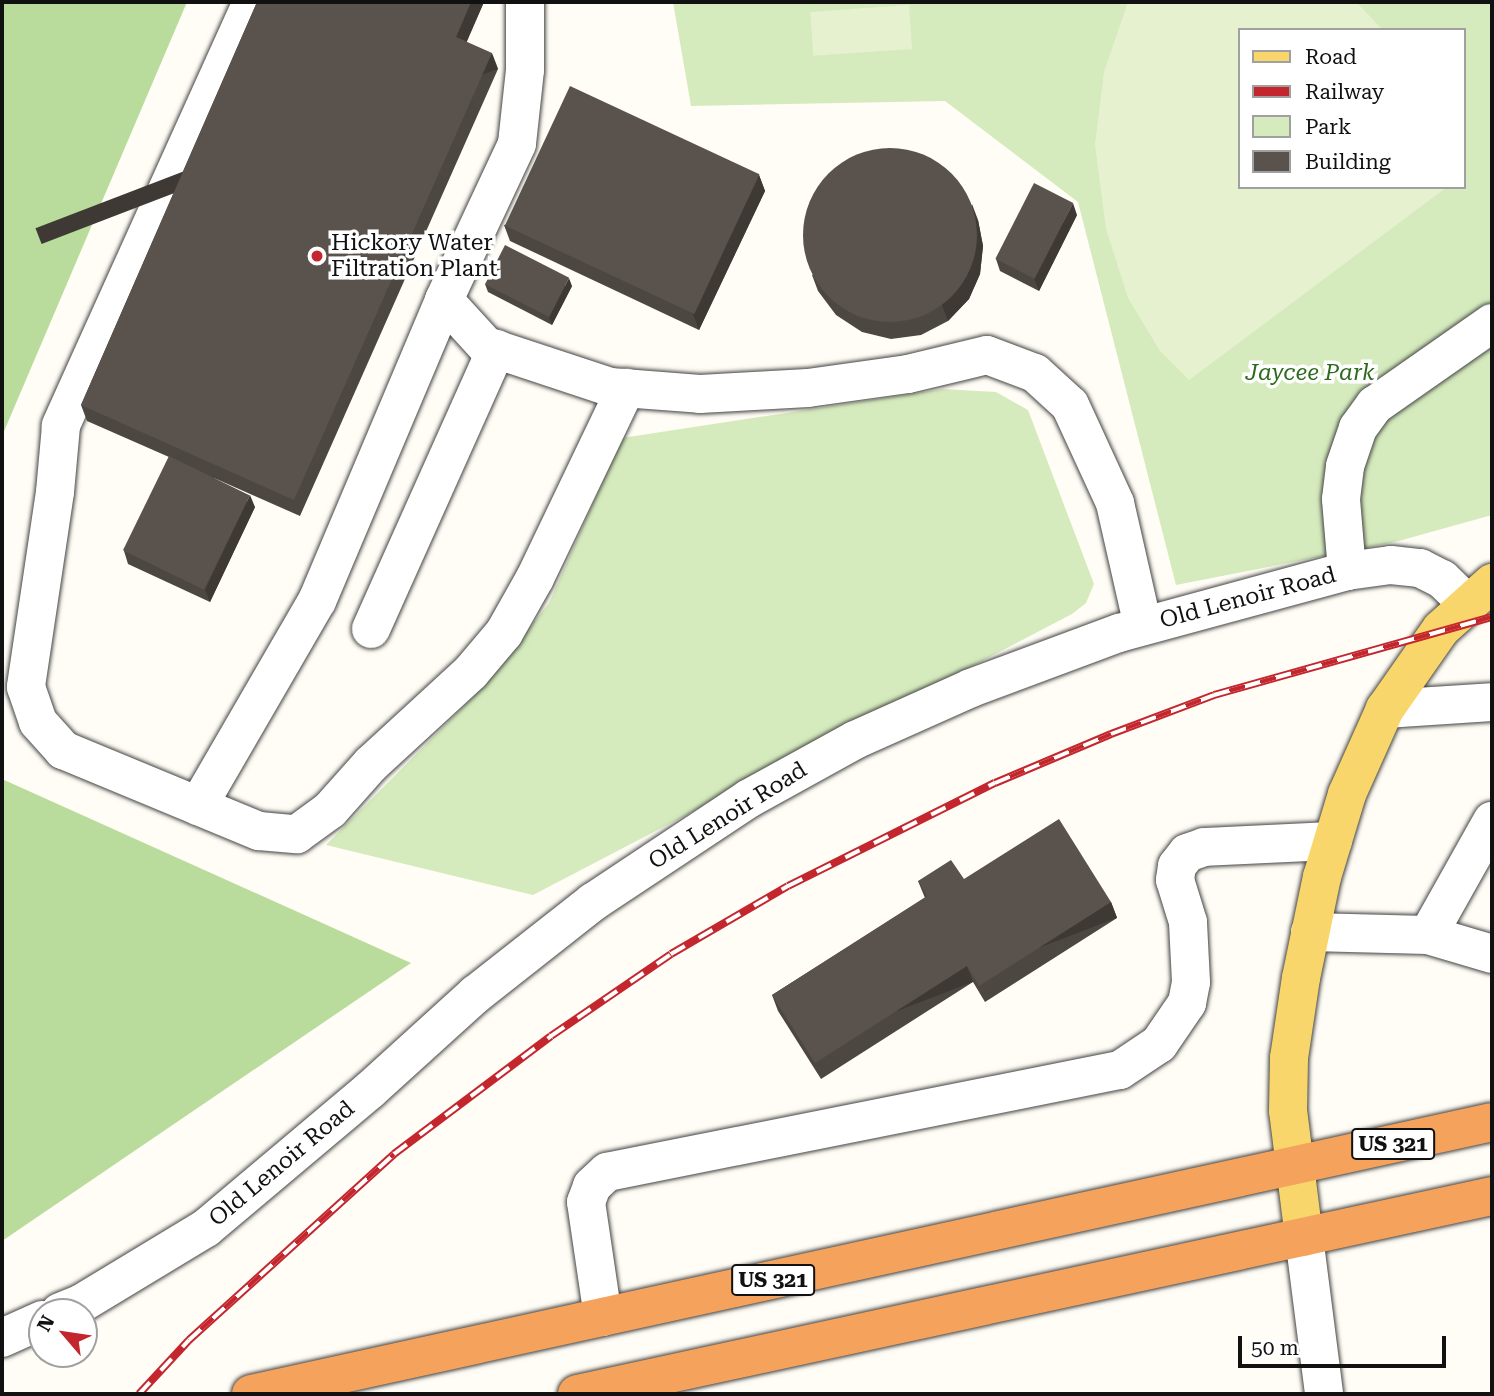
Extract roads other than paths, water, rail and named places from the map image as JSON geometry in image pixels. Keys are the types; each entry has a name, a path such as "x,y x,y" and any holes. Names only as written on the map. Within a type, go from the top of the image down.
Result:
{"highway":[{"name":"US 321","path":"251,1394 1492,1122"},
{"path":"577,1394 1492,1196"}],"main road":[{"path":"1304,1237 1288,1111 1289,1058 1310,932 1333,841 1352,781 1384,709 1412,667 1480,593"}],"street":[{"path":"252,2 61,426 55,492 26,687 38,722 63,750 259,831 297,834 330,810 371,764 471,672 504,633 535,578 626,388"},
{"path":"198,806 317,601 444,300 517,144 525,70 525,2"},
{"path":"444,300 486,346 610,387 700,394 808,388 908,374 988,355 1035,373 1070,405 1115,503 1143,626"},
{"path":"1348,571 1341,499 1345,466 1359,428 1376,405 1492,323"},
{"path":"371,629 496,349"},
{"name":"Old Lenoir Road","path":"90,1298 206,1228 542,941 649,864 748,799 855,740 971,688 1143,626 1348,571 1391,565 1420,568 1480,593"},
{"path":"1384,709 1492,702"},
{"path":"1428,935 1492,821"},
{"path":"603,1317 586,1202 592,1186 607,1172 1120,1070 1159,1044 1187,1003 1191,982 1188,922 1175,880 1177,866 1187,853 1204,847 1333,841"},
{"path":"1310,932 1428,935 1492,954"},
{"path":"1304,1237 1324,1394"},
{"path":"2,1338 28,1326"}],"railway":[{"path":"139,1394 189,1340 394,1154 551,1036 671,954 788,886 995,783 1111,734 1214,695 1492,617"}],"place":[{"name":"Hickory Water Filtration Plant","path":"317,256"}],"park label":[{"name":"Jaycee Park","path":"1310,373"}]}
